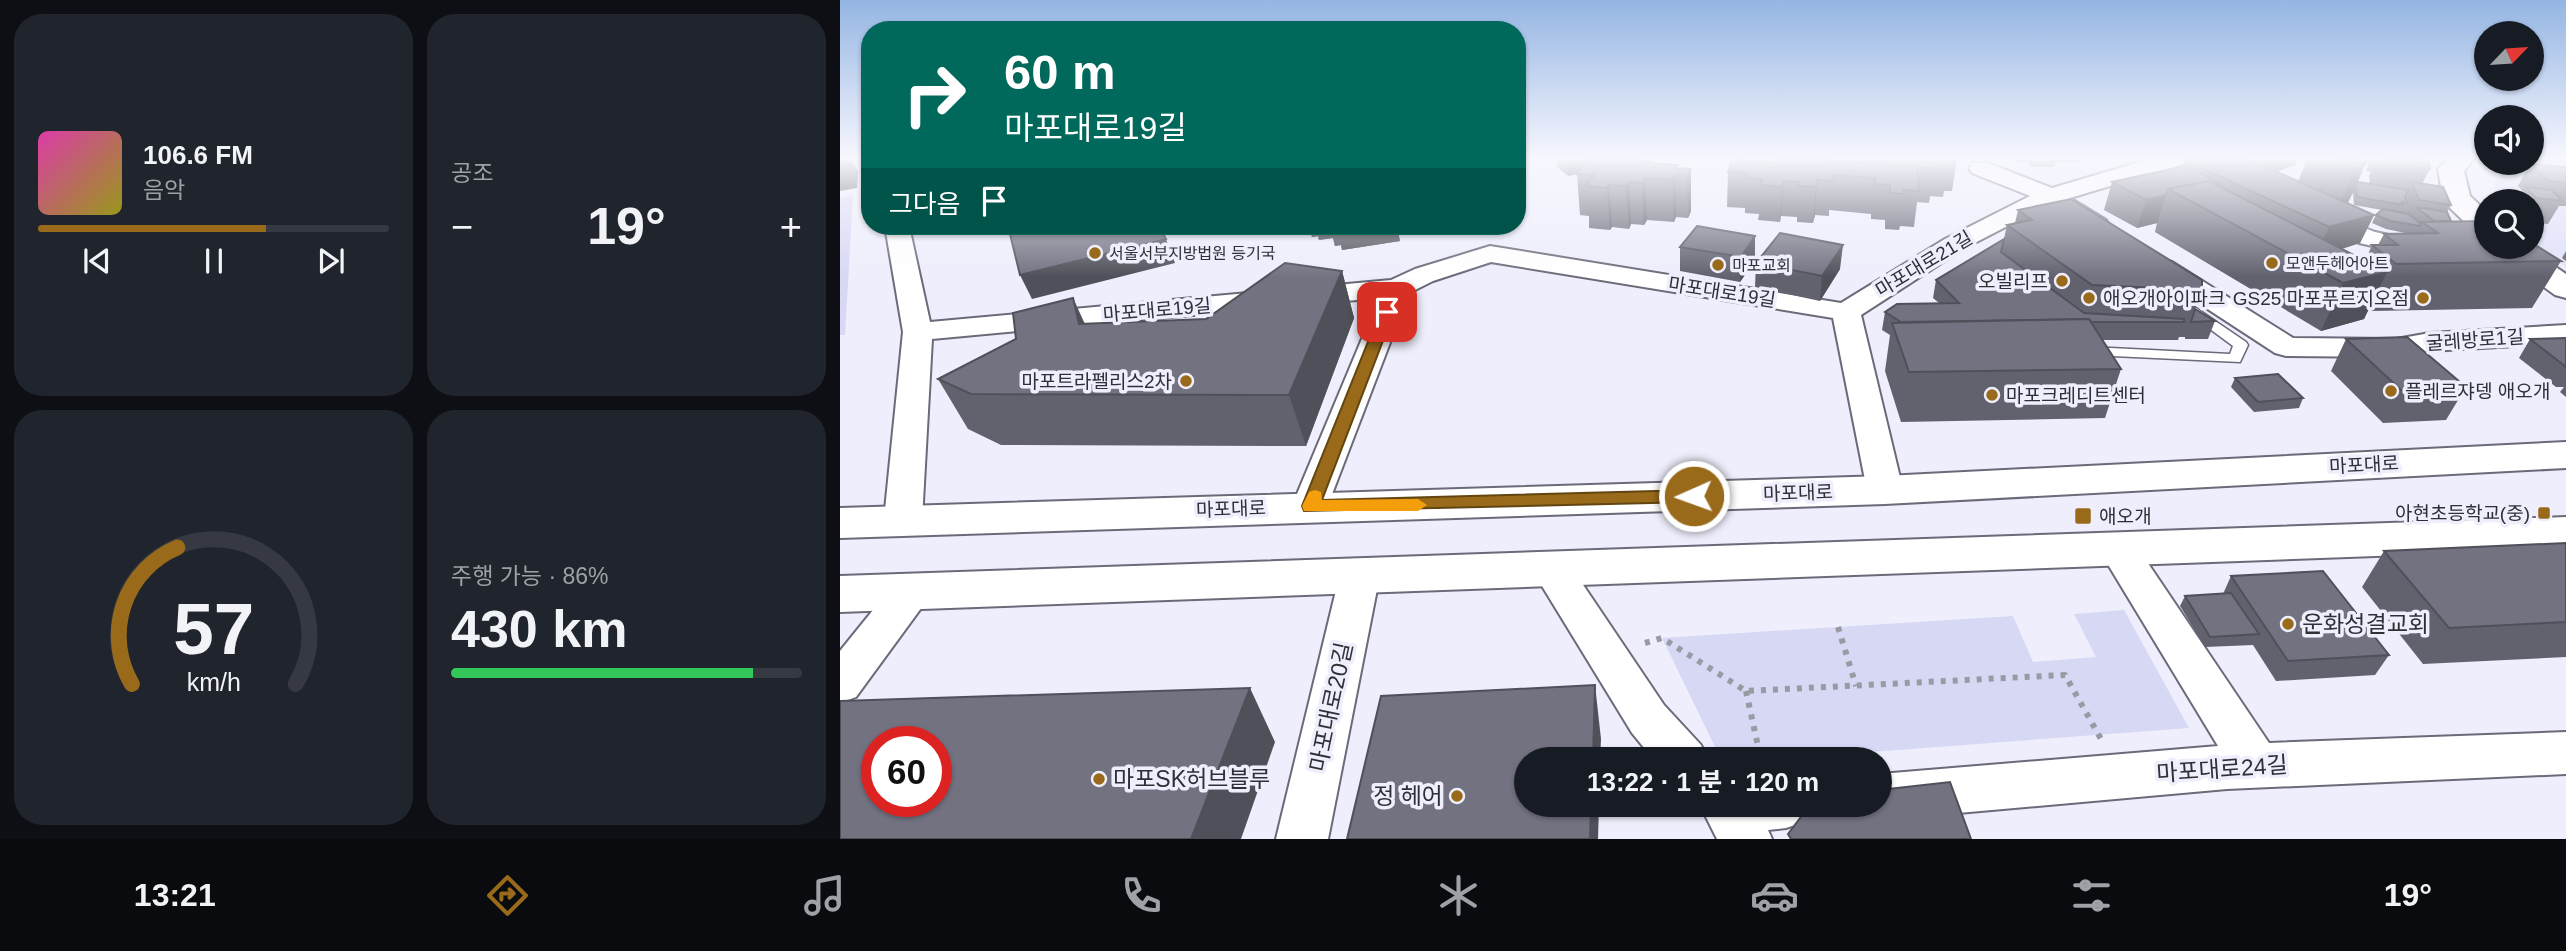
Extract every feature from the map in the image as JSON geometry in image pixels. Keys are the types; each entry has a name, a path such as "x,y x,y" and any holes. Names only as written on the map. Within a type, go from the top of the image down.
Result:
{"main road":[{"path":"2457,198 2474,218"},
{"path":"2520,259 2566,288"},
{"name":"마포대로","path":"840,523 1311,506 1885,490 2566,455"},
{"path":"840,594 913,589 2566,533"}],"street":[{"name":"굴레방로1길","path":"2046,198 2286,347 2396,348 2430,342 2566,334"},
{"name":"마포대로21길","path":"1846,312 1954,244 2046,198"},
{"path":"2306,211 2368,238 2444,253"},
{"path":"899,235 918,332 903,520"},
{"name":"마포대로19길","path":"918,332 1397,288 1424,275 1490,254 1846,312"},
{"path":"1311,506 1397,288"},
{"path":"1846,312 1885,490"},
{"path":"2117,548 2257,766"},
{"path":"1551,568 1648,719 1673,747"},
{"name":"마포대로20길","path":"1302,839 1360,574"},
{"path":"840,684 913,589"},
{"name":"마포대로24길","path":"1892,796 2257,766 2566,754"}],"lane":[{"path":"2078,350 2235,359 2241,345 2187,306"}],"path":[{"path":"1838,627 1856,686"},
{"path":"1607,654 1662,638 1746,691 2065,676 2122,776"},
{"path":"1746,691 1758,747"}],"shaded area":[{"path":"840,198 853,198 845,335 840,335"},
{"path":"2544,198 2566,198 2566,267 2544,252"},
{"path":"2124,610 2189,728 1892,750 1892,747 1715,747 1662,638 2013,616 2033,662 2096,657 2074,614"}],"building":[{"path":"2185,198 2243,198 2387,272 2343,283"},
{"path":"2267,198 2336,198 2374,215 2329,227"},
{"path":"2364,198 2406,198 2407,203 2402,202 2403,205"},
{"path":"2448,198 2451,205 2419,200"},
{"path":"2071,199 2202,280 2202,290 2092,285 2007,225 2032,220 2018,210"},
{"path":"2416,207 2447,212 2451,221 2434,221"},
{"path":"2383,209 2409,214 2421,224 2390,221 2376,215"},
{"path":"2474,221 2474,259 2544,259 2544,250 2561,261 2396,264 2372,245 2398,245 2384,234 2438,233 2422,222"},
{"path":"1697,226 1755,236 1741,257 1680,247"},
{"path":"1780,233 1843,245 1822,276 1756,263"},
{"path":"1010,235 1164,235 1166,239 1020,275"},
{"path":"2004,239 2001,252 2084,313 2184,319 2184,322 2091,322 2089,319 1901,322 1885,312 1897,304 1959,303 1936,280"},
{"path":"1285,263 1342,271 1289,395 971,394 938,379 1016,339 1013,313 1073,298 1079,324 1206,319"},
{"path":"2195,309 2215,321 2191,322"},
{"path":"2089,319 2121,369 1909,372 1892,323"},
{"path":"2407,337 2466,387 2401,390 2346,339"},
{"path":"2566,338 2566,367 2530,339"},
{"path":"2278,374 2303,398 2258,402 2235,378"},
{"path":"2566,543 2566,622 2449,628 2384,551"},
{"path":"2323,571 2389,655 2288,661 2231,576"},
{"path":"2231,593 2259,634 2210,637 2185,596"},
{"path":"1595,685 1593,747 1514,747 1514,817 1591,817 1590,839 1347,839 1381,696"},
{"path":"1250,688 1191,839 840,839 840,701"},
{"path":"1950,782 1971,839 1791,839 1788,834 1801,817 1892,817 1892,789"}],"slow traffic":[{"path":"1315,496 1311,506 1339,508 1418,505"}],"place":[{"name":"서울서부지방법원 등기국","path":"1095,253"},
{"name":"모앤두헤어아트","path":"2272,263"},
{"name":"마포교회","path":"1718,265"},
{"name":"오빌리프","path":"2062,281"},
{"name":"애오개아이파크","path":"2089,298"},
{"name":"GS25 마포푸르지오점","path":"2423,298"},
{"name":"마포트라펠리스2차","path":"1186,381"},
{"name":"플레르쟈뎅 애오개","path":"2391,391"},
{"name":"마포크레디트센터","path":"1992,395"},
{"name":"아현초등학교(중)","path":"2544,513"},
{"name":"애오개","path":"2083,516"},
{"name":"운화성결교회","path":"2288,624"},
{"name":"마포SK허브블루","path":"1099,779"},
{"name":"정 헤어","path":"1457,796"}],"route":[{"path":"1387,312 1311,506 1339,508 1694,496"}]}
